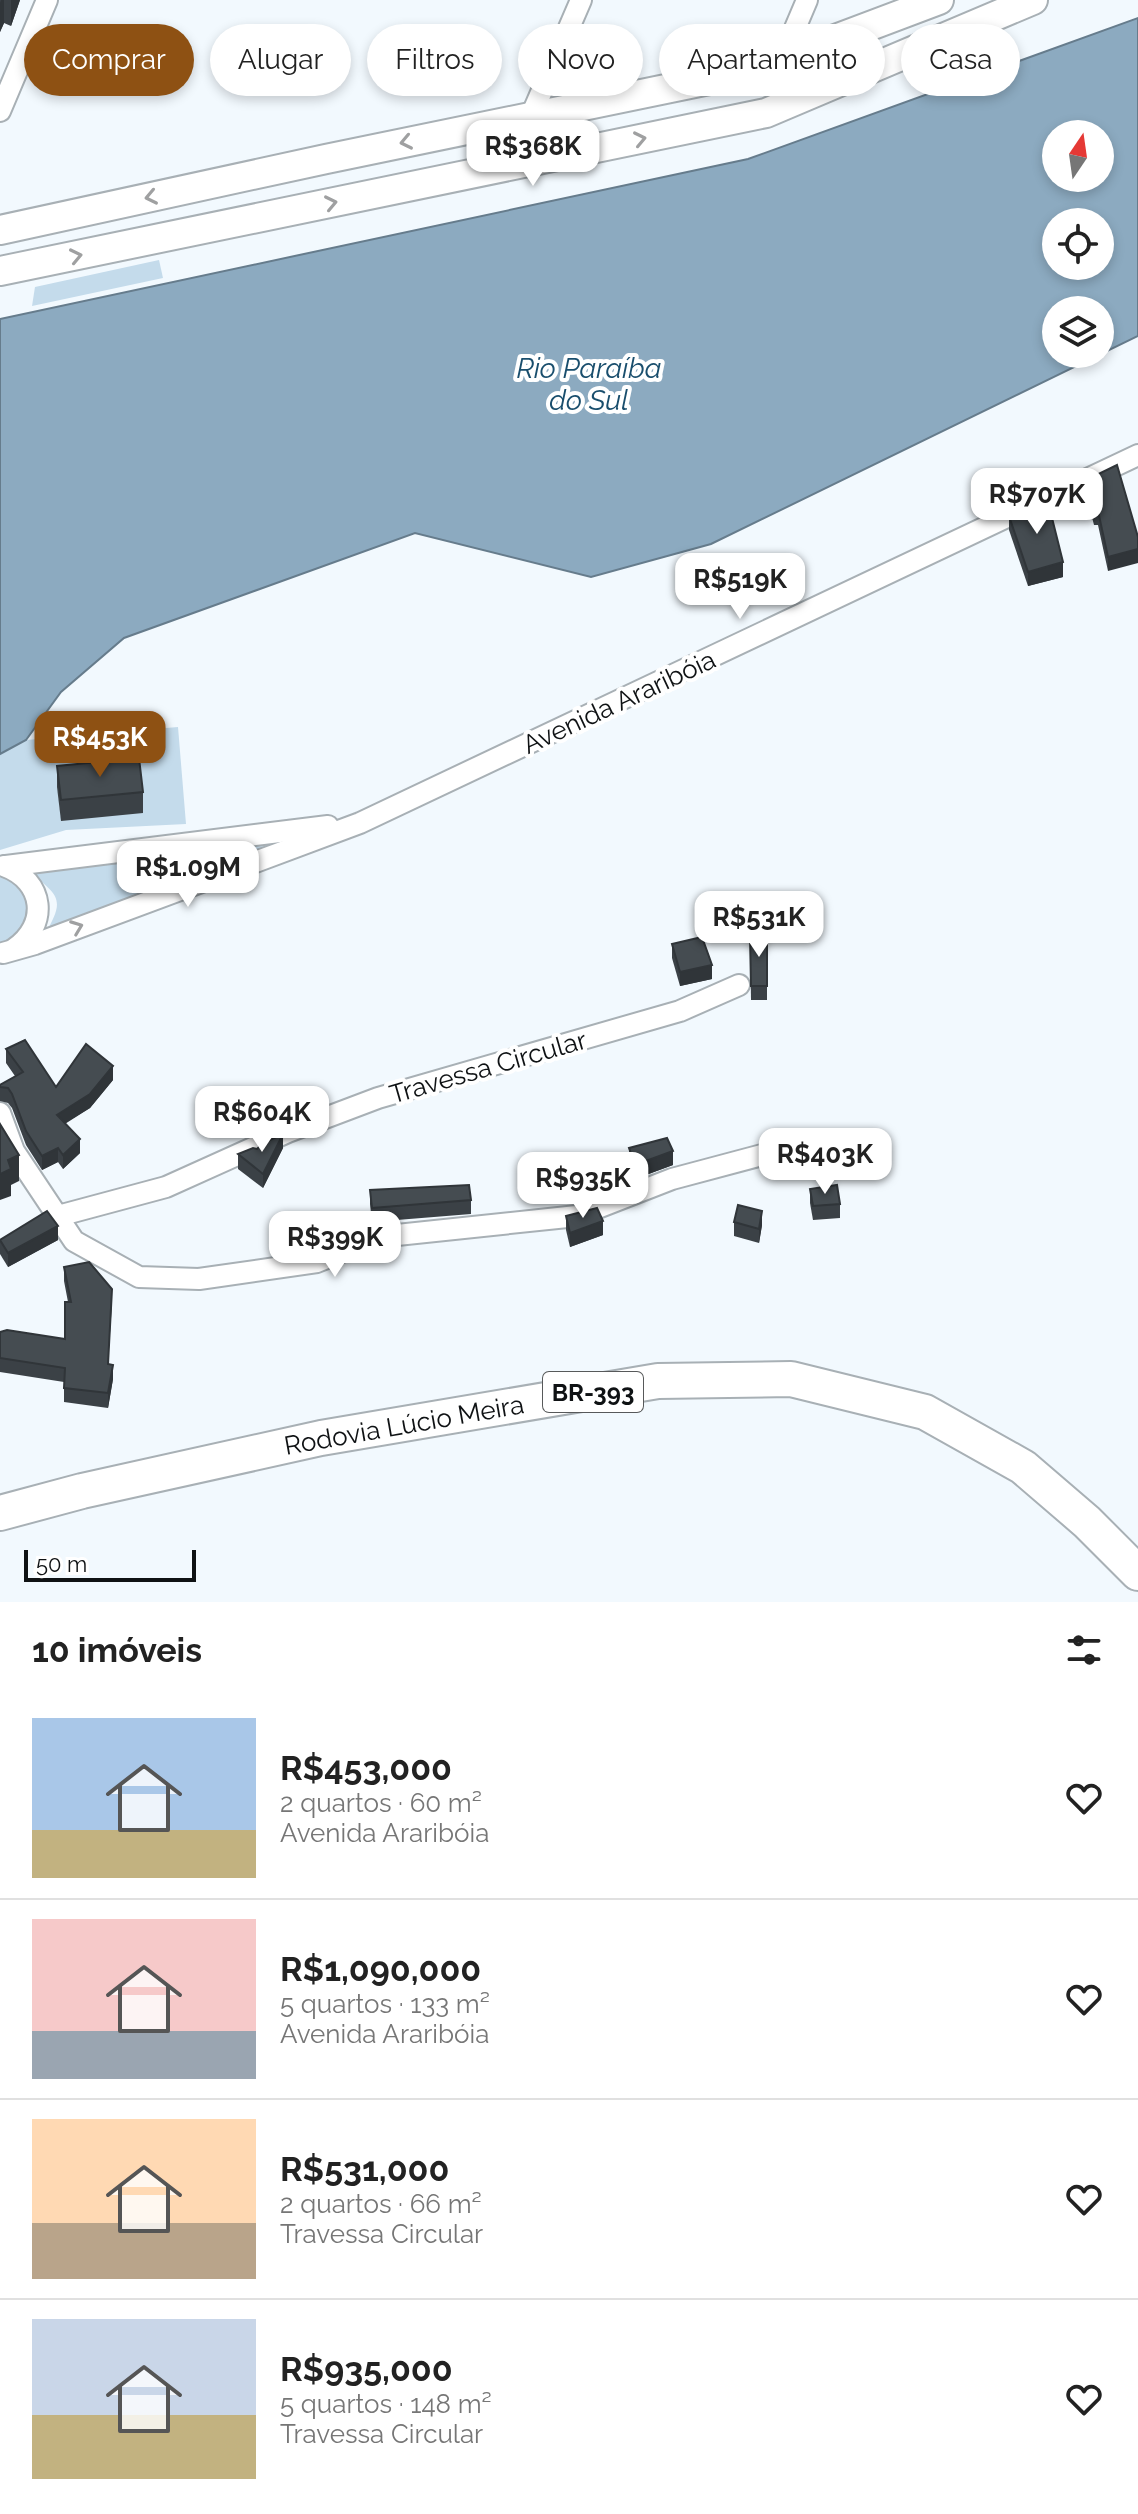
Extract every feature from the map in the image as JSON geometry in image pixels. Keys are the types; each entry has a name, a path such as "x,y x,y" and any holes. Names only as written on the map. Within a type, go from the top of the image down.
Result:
{"highway":[{"name":"Rodovia Lúcio Meira","path":"0,1513 82,1491 321,1438 658,1381 791,1379 925,1412 1011,1460 1087,1522 1138,1573"}],"main road":[{"path":"875,24 939,0"},
{"path":"0,271 766,113 1033,0"},
{"path":"0,230 659,90"}],"street":[{"path":"0,111 47,0"},
{"path":"531,116 581,0"},
{"path":"797,24 807,0"},
{"name":"Avenida Araribóia","path":"2,953 35,944 360,823 1138,455"},
{"name":"Avenida Araribóia","path":"3,866 360,823"},
{"path":"2,953 24,942 31,933 38,911 33,888 17,871 3,866"},
{"name":"Travessa Circular","path":"58,1216 166,1187 288,1132 378,1098 680,1011 739,985"},
{"path":"0,1113 14,1151 74,1241 139,1277 199,1279 317,1262 378,1237 577,1216 672,1179 762,1155"}],"shaded area":[{"path":"159,260 163,278 32,306 35,287"},
{"path":"178,727 186,824 66,830 0,850 0,754 26,740"},
{"path":"288,840 44,936 55,915 56,900 54,894 30,873"},
{"path":"0,873 23,889 29,909 26,929 0,947"}],"water":[{"name":"Rio Paraíba do Sul","path":"1138,18 1138,336 1114,348 1114,296 1042,296 1042,368 1072,368 711,544 591,577 415,533 124,638 61,692 26,740 0,754 0,319 748,159 922,96 1020,96 1020,61"}],"building":[{"path":"1117,465 1138,537 1138,549 1108,557 1098,511 1094,511 1086,480"},
{"path":"1047,498 1063,562 1028,572 1009,516"},
{"path":"139,758 143,792 61,800 57,766"},
{"path":"767,932 767,986 751,986 750,935"},
{"path":"702,937 712,965 680,972 672,944"},
{"path":"25,1040 56,1087 86,1044 113,1066 90,1094 57,1115 80,1139 63,1155 58,1148 42,1156 26,1131 12,1094 8,1088 0,1087 23,1072 6,1049"},
{"path":"0,1124 19,1155 8,1160 11,1169 0,1174"},
{"path":"283,1134 263,1174 238,1154 257,1149"},
{"path":"667,1138 673,1151 635,1165 629,1148"},
{"path":"469,1185 471,1200 372,1208 370,1190"},
{"path":"837,1185 840,1204 813,1206 810,1189"},
{"path":"738,1205 762,1211 759,1229 734,1222"},
{"path":"597,1208 603,1221 570,1233 566,1216"},
{"path":"47,1211 58,1226 8,1253 0,1240"},
{"path":"89,1262 112,1289 108,1364 113,1365 108,1393 64,1388 65,1368 0,1358 0,1332 7,1330 65,1339 65,1302 71,1302 64,1267"}]}
